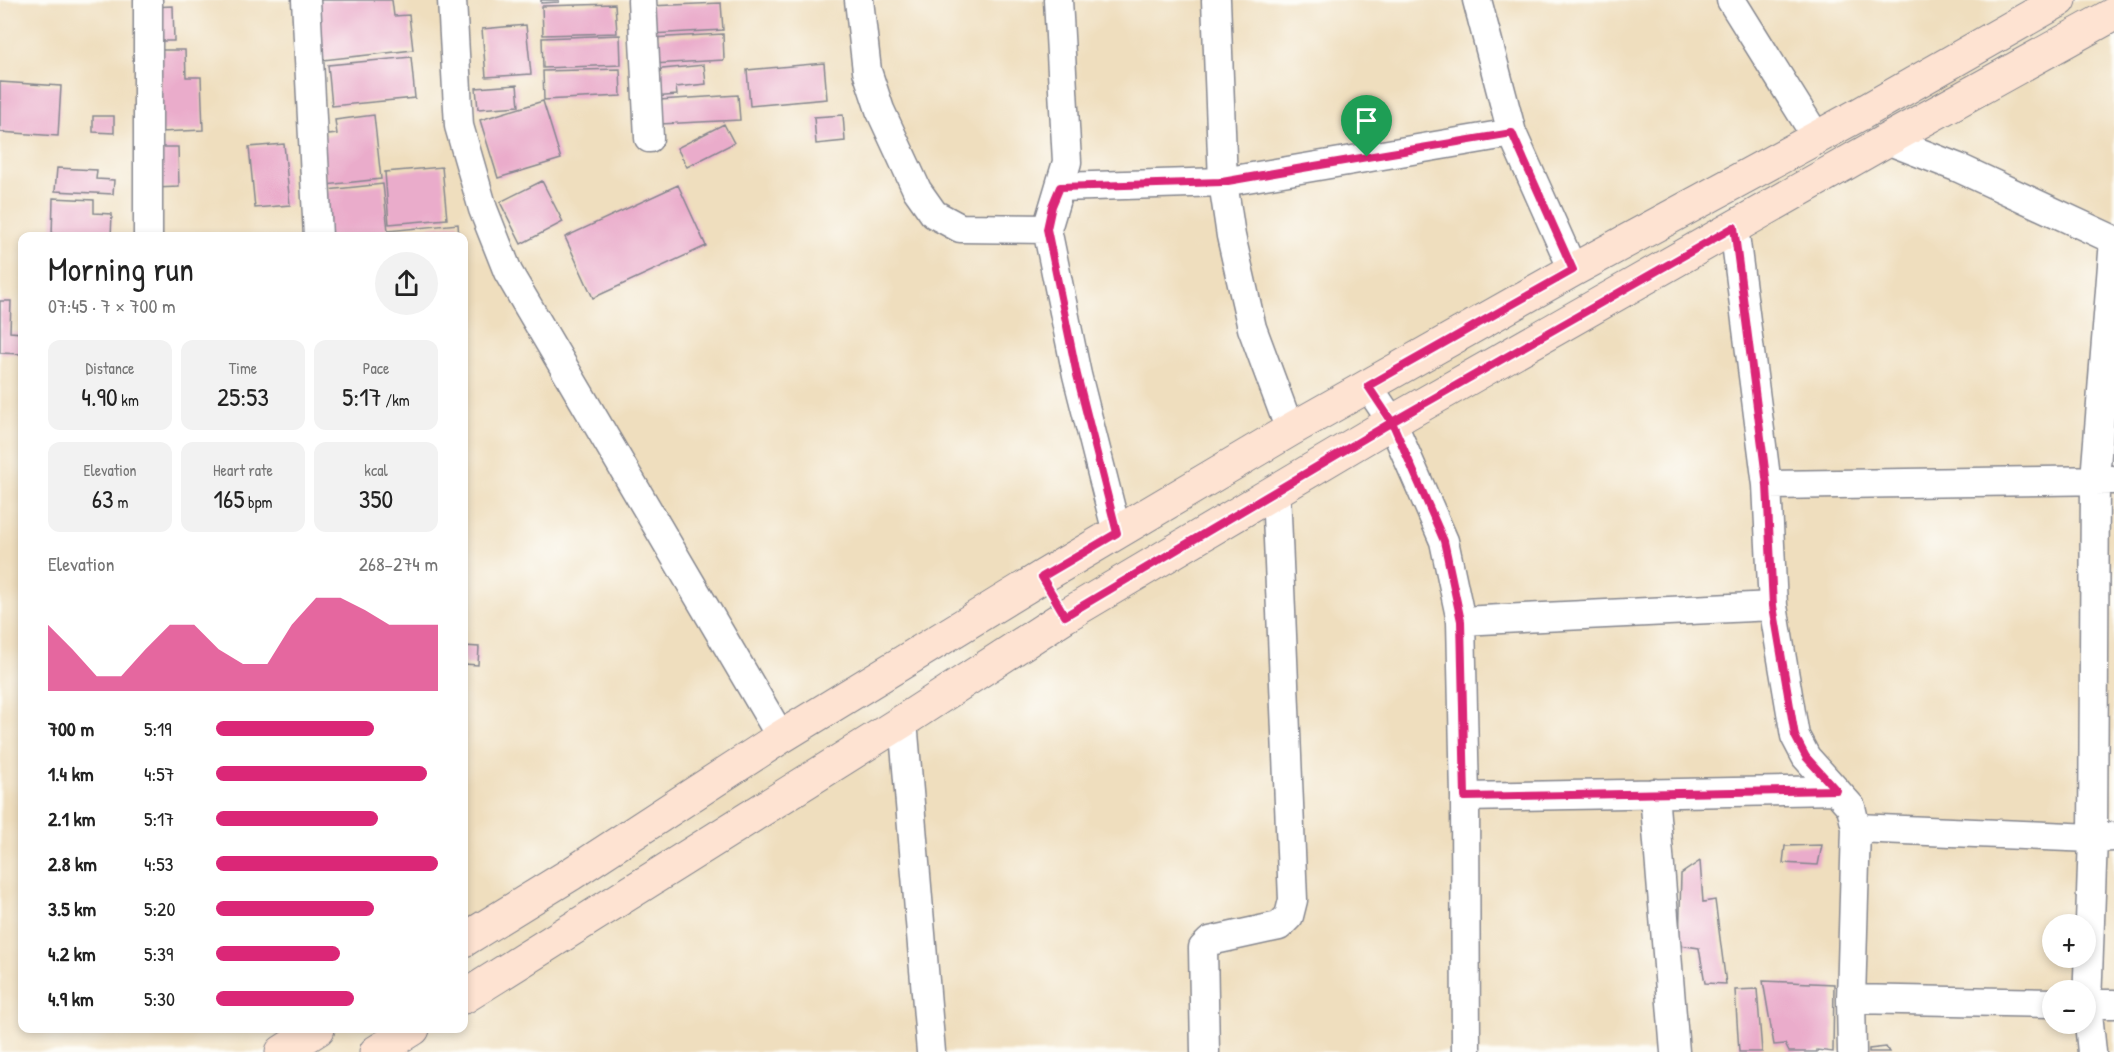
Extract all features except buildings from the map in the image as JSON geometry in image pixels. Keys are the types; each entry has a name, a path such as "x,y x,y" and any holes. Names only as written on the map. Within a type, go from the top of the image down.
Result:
{"main road":[{"path":"468,938 572,874 781,737 1042,577 1290,430 1573,270 1817,138 2060,0"},
{"path":"468,994 903,721 1065,616 1392,422 1887,140 2114,14"},
{"path":"1042,577 1065,616"},
{"path":"282,1052 312,1033"},
{"path":"376,1052 407,1033"}],"street":[{"path":"148,0 148,232"},
{"path":"306,0 318,232"},
{"path":"452,0 459,126 483,208 508,272 781,737"},
{"path":"642,0 649,138"},
{"path":"860,0 867,71 880,110 917,190 934,214 960,228 1047,229"},
{"path":"1058,0 1066,162 1047,229 1077,375 1117,533"},
{"path":"1216,0 1222,182 1231,236 1252,327 1290,430"},
{"path":"1477,0 1512,133 1573,270"},
{"path":"1731,0 1817,138"},
{"path":"1060,187 1222,182 1512,133"},
{"path":"1887,140 1959,168 2114,240 2105,480 2104,838 2096,986"},
{"path":"1734,227 1767,485 1773,606 1795,736 1806,757 1851,807 1856,828 1851,999 1852,1052"},
{"path":"1368,386 1392,422 1444,541 1461,621 1465,797 1466,1052"},
{"path":"1767,485 2105,480"},
{"path":"1205,1052 1203,948 1210,941 1279,926 1289,915 1293,900 1276,491"},
{"path":"1461,621 1773,606"},
{"path":"903,721 931,1052"},
{"path":"1465,797 1836,790"},
{"path":"1654,793 1675,1052"},
{"path":"1856,828 2104,838"},
{"path":"1851,999 2042,1003"},
{"path":"2092,1052 2093,1034"}],"route":[{"path":"1367,157 1222,182 1060,187 1052,206 1047,229 1077,375 1117,533 1042,577 1065,616 1392,422 1444,541 1461,621 1465,797 1836,790 1806,757 1795,736 1773,606 1767,485 1734,227 1392,422 1368,386 1573,270 1512,133 1367,157"}]}
